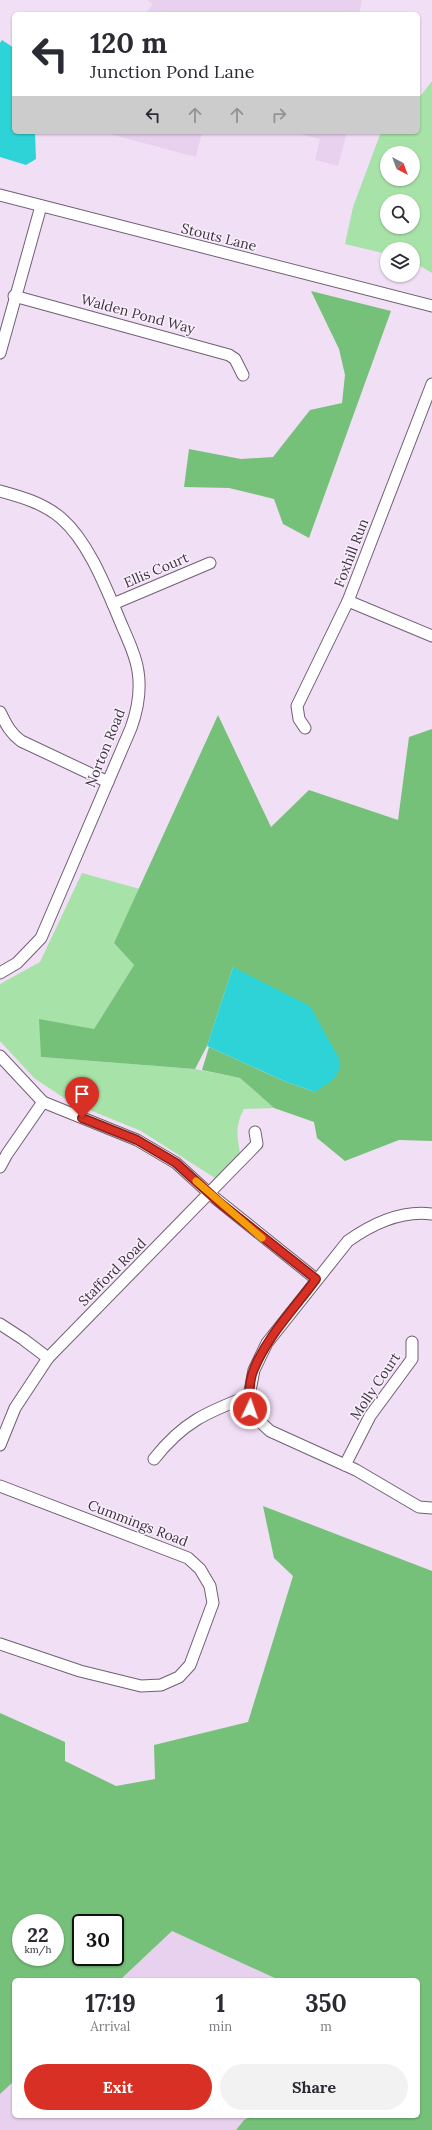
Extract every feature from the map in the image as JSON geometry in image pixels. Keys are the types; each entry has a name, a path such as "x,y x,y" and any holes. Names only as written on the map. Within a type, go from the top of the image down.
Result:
{"street":[{"name":"Stouts Lane","path":"0,195 432,306"},
{"path":"0,353 14,296 41,206"},
{"name":"Walden Pond Way","path":"14,296 229,355 235,359 243,375"},
{"name":"Foxhill Run","path":"305,728 299,719 297,706 348,601 432,384"},
{"name":"Norton Road","path":"0,491 22,497 42,505 69,525 86,550 113,604 136,660 140,691 134,721 41,938 17,963 0,973"},
{"name":"Ellis Court","path":"113,604 210,563"},
{"path":"348,601 432,636"},
{"path":"0,712 6,726 22,741 108,782"},
{"path":"0,1056 43,1102 137,1140 176,1163 210,1194 316,1279"},
{"path":"0,1168 7,1154 43,1102"},
{"name":"Stafford Road","path":"0,1445 15,1408 48,1358 210,1194 257,1144 255,1132"},
{"path":"432,1214 407,1214 384,1221 364,1230 348,1241 316,1279 267,1343 254,1370 249,1396 250,1409 256,1418 270,1431 346,1465 420,1507 432,1508"},
{"path":"0,1324 23,1338 48,1358"},
{"name":"Molly Court","path":"346,1465 370,1416 412,1359 412,1342"},
{"path":"154,1459 167,1442 184,1427 211,1410 249,1396"},
{"name":"Cummings Road","path":"0,1486 188,1558 200,1569 210,1586 213,1603 190,1665 178,1677 161,1685 141,1686 95,1675 0,1644"}],"shaded area":[{"path":"147,0 362,0 359,12 147,12 153,4"},
{"path":"2,40 12,47 12,134 35,134 36,159 26,165 0,157 0,43"},
{"path":"432,81 432,273 420,266 420,242 380,242 380,252 345,244 353,207 380,134 420,134 420,96"},
{"path":"110,134 202,134 196,157"},
{"path":"301,134 346,134 338,166 315,160 320,139"},
{"path":"311,291 391,311 309,538 283,524 274,499 229,488 184,487 189,449 241,459 273,457 310,410 342,403 345,375 339,349"},
{"path":"218,715 271,827 309,790 398,820 409,737 432,729 432,1141 399,1140 345,1161 317,1138 314,1122 274,1108 240,1078 202,1070 209,1047 284,1081 315,1092 233,967 207,1046 195,1069 41,1057 39,1019 94,1029 134,965 114,943"},
{"path":"82,873 140,889 114,943 134,965 94,1029 41,1057 195,1069 240,1078 274,1108 244,1109 238,1126 240,1153 215,1178 141,1131 70,1102 34,1078 0,1041 0,984 40,962"},
{"path":"233,967 310,1006 340,1060 340,1066 336,1076 329,1083 315,1092 284,1081 207,1046"},
{"path":"263,1506 432,1571 432,2130 236,2130 248,2118 420,2118 420,1978 275,1978 172,1931 122,1978 12,1978 12,2083 0,2094 0,1713 65,1742 65,1761 116,1786 155,1779 154,1745 248,1722 293,1576 274,1558"},
{"path":"172,1931 275,1978 122,1978"},
{"path":"12,2083 12,2118 248,2118 236,2130 0,2130 0,2094"}],"slow traffic":[{"path":"196,1181 262,1238"}],"route":[{"path":"82,1118 137,1140 176,1163 220,1203 261,1237 316,1279 301,1301 267,1343 254,1370 249,1396 250,1409"}]}
